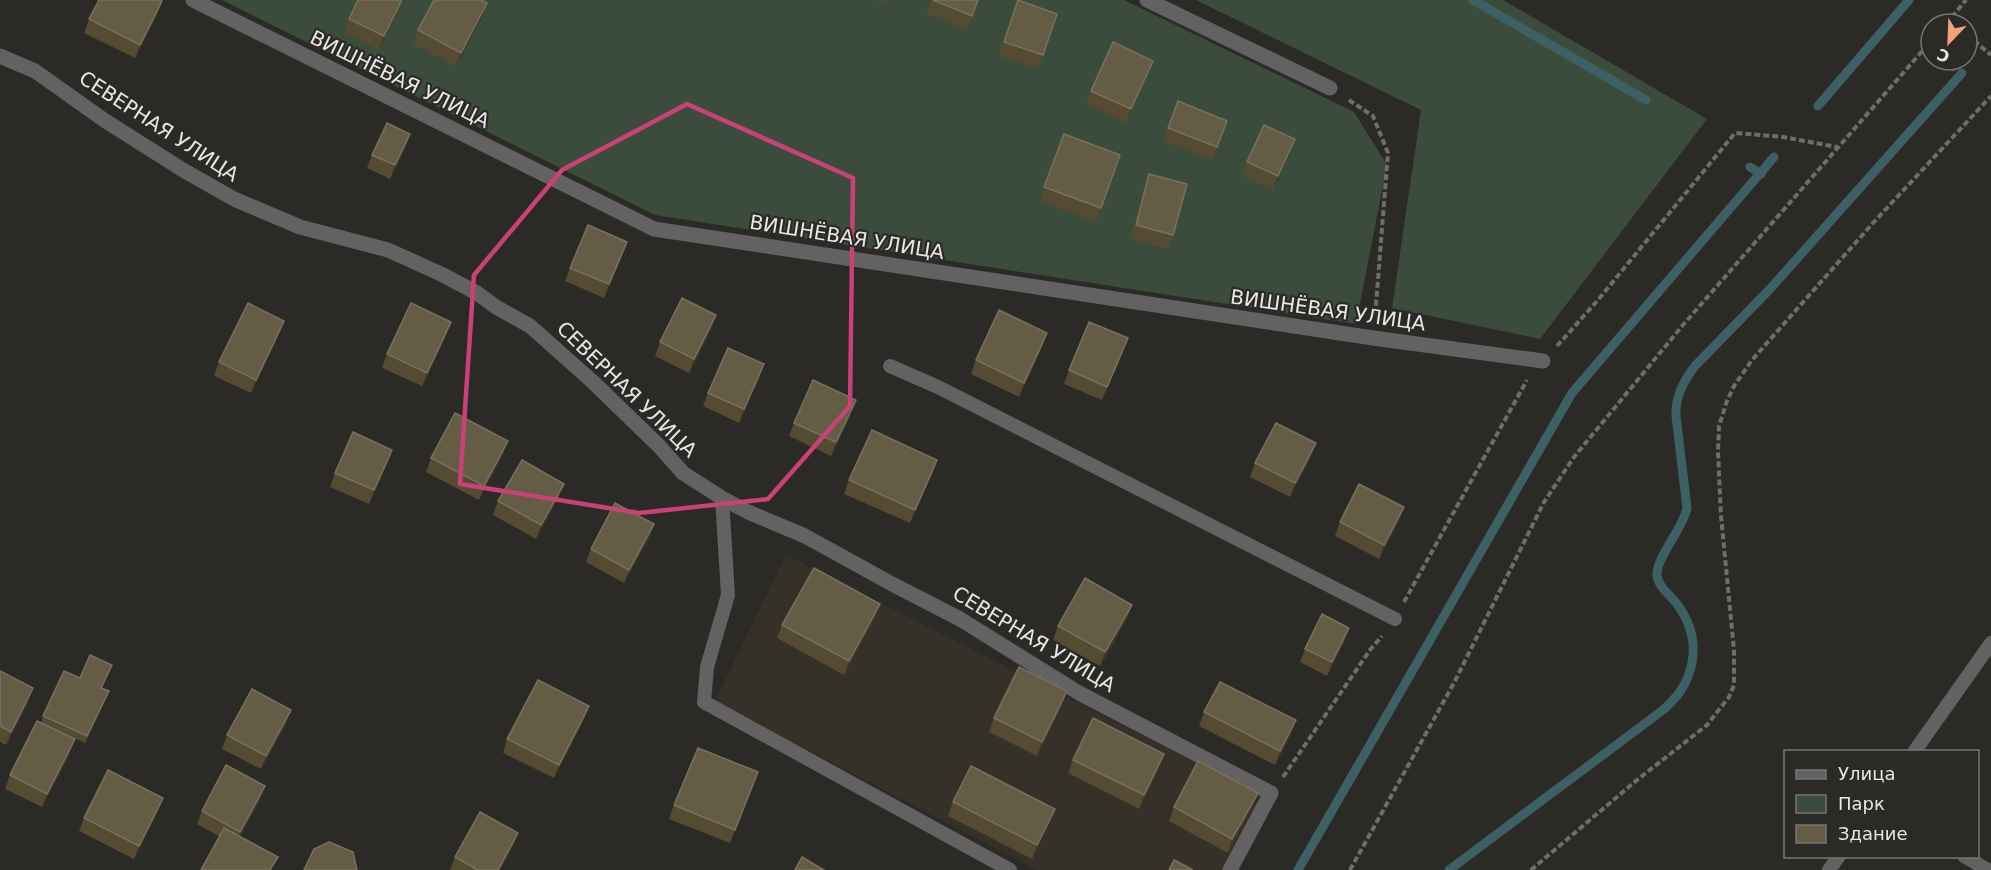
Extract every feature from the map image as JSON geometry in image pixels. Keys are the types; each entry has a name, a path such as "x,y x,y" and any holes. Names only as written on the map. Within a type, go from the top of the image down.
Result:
{"street":[{"name":"ВИШНЁВАЯ УЛИЦА","path":"193,0 654,229 1373,338 1543,361"},
{"path":"1147,0 1330,88"},
{"name":"СЕВЕРНАЯ УЛИЦА","path":"0,56 35,71 114,126 183,170 234,198 300,227 388,250 477,293 496,307 530,326 602,390 683,473 722,498 748,512 805,536 996,641 1079,693 1271,793"},
{"path":"1230,870 1271,793"}],"lane":[{"path":"890,366 938,387 1395,619"},
{"path":"722,498 728,595 707,667 704,702 1010,870"},
{"path":"1915,750 1991,643"},
{"path":"1967,858 1988,870"}],"path":[{"path":"1956,12 1966,0"},
{"path":"1979,45 1991,55"},
{"path":"1350,870 1454,683 1544,502 1569,464 1683,325 1919,54"},
{"path":"1330,88 1372,116 1388,153 1373,338"},
{"path":"1531,870 1637,780 1695,735 1720,711 1729,697 1734,685 1734,660 1721,516 1718,452 1719,426 1727,401 1734,386 1752,360 1873,223 1991,96"},
{"path":"1735,133 1783,137 1838,147"},
{"path":"1271,793 1370,650"}],"highlighted area":[{"path":"687,104 853,178 850,406 768,499 639,513 460,484 474,275 562,170"}],"shaded area":[{"path":"786,555 1268,799 1227,870 1036,870 715,701"}],"green space":[{"path":"222,0 1124,0 1354,112 1387,165 1356,324 655,215"},
{"path":"1196,0 1503,0 1707,119 1540,339 1392,308 1421,110"}],"building":[{"path":"99,0 162,1 140,45 89,19"},
{"path":"358,0 402,0 384,36 349,19"},
{"path":"434,0 481,0 487,3 461,53 418,30"},
{"path":"933,0 978,0 972,16"},
{"path":"1018,0 1057,14 1043,55 1004,42"},
{"path":"1113,42 1153,61 1131,109 1091,91"},
{"path":"1178,101 1227,121 1217,147 1168,128"},
{"path":"387,123 410,134 395,165 372,155"},
{"path":"1264,125 1295,139 1278,176 1247,162"},
{"path":"1064,134 1120,155 1101,208 1044,187"},
{"path":"1149,174 1187,184 1173,235 1136,225"},
{"path":"588,225 627,242 609,284 570,268"},
{"path":"682,298 716,315 694,359 660,342"},
{"path":"248,303 284,321 256,380 219,362"},
{"path":"411,303 451,322 427,373 387,354"},
{"path":"999,310 1047,333 1024,383 976,360"},
{"path":"1089,322 1128,338 1107,387 1069,370"},
{"path":"728,348 764,364 744,409 708,393"},
{"path":"813,380 856,400 836,442 794,423"},
{"path":"455,413 508,441 484,486 431,458"},
{"path":"1276,423 1316,443 1295,483 1255,463"},
{"path":"872,430 937,460 915,510 849,480"},
{"path":"353,432 392,450 374,490 335,473"},
{"path":"522,460 564,484 541,525 498,501"},
{"path":"1359,484 1404,507 1384,545 1340,522"},
{"path":"615,503 654,524 629,570 591,549"},
{"path":"814,568 880,604 849,661 782,625"},
{"path":"1085,578 1132,605 1105,652 1058,626"},
{"path":"1322,614 1349,628 1332,662 1305,649"},
{"path":"90,655 112,665 101,688 109,691 87,736 43,716 64,671 80,678"},
{"path":"1019,667 1067,691 1042,742 994,718"},
{"path":"0,671 33,688 11,732 0,726"},
{"path":"538,680 589,706 559,765 507,739"},
{"path":"1220,682 1296,720 1280,751 1204,712"},
{"path":"252,689 291,710 266,756 227,735"},
{"path":"1093,718 1164,754 1144,795 1073,760"},
{"path":"37,721 75,739 47,794 10,775"},
{"path":"698,748 758,772 735,830 674,805"},
{"path":"1198,761 1258,793 1232,839 1174,807"},
{"path":"226,765 265,786 240,832 202,811"},
{"path":"971,766 1055,809 1037,845 953,802"},
{"path":"108,770 163,798 139,846 84,818"},
{"path":"480,812 518,833 498,870 478,870 455,857"},
{"path":"224,828 278,857 270,870 201,870"},
{"path":"329,842 353,852 357,870 304,870 314,849"},
{"path":"802,857 824,870 795,870"},
{"path":"1174,860 1193,870 1169,870"}],"waterway":[{"path":"1473,0 1646,100"},
{"path":"1818,106 1909,0"},
{"path":"1449,870 1659,713 1681,690 1692,663 1691,633 1686,618 1662,587 1657,574 1661,559 1681,524 1687,508 1676,416 1681,389 1695,366 1770,289 1962,73"},
{"path":"1298,870 1572,393 1774,157"},
{"path":"1750,167 1761,174"}]}
